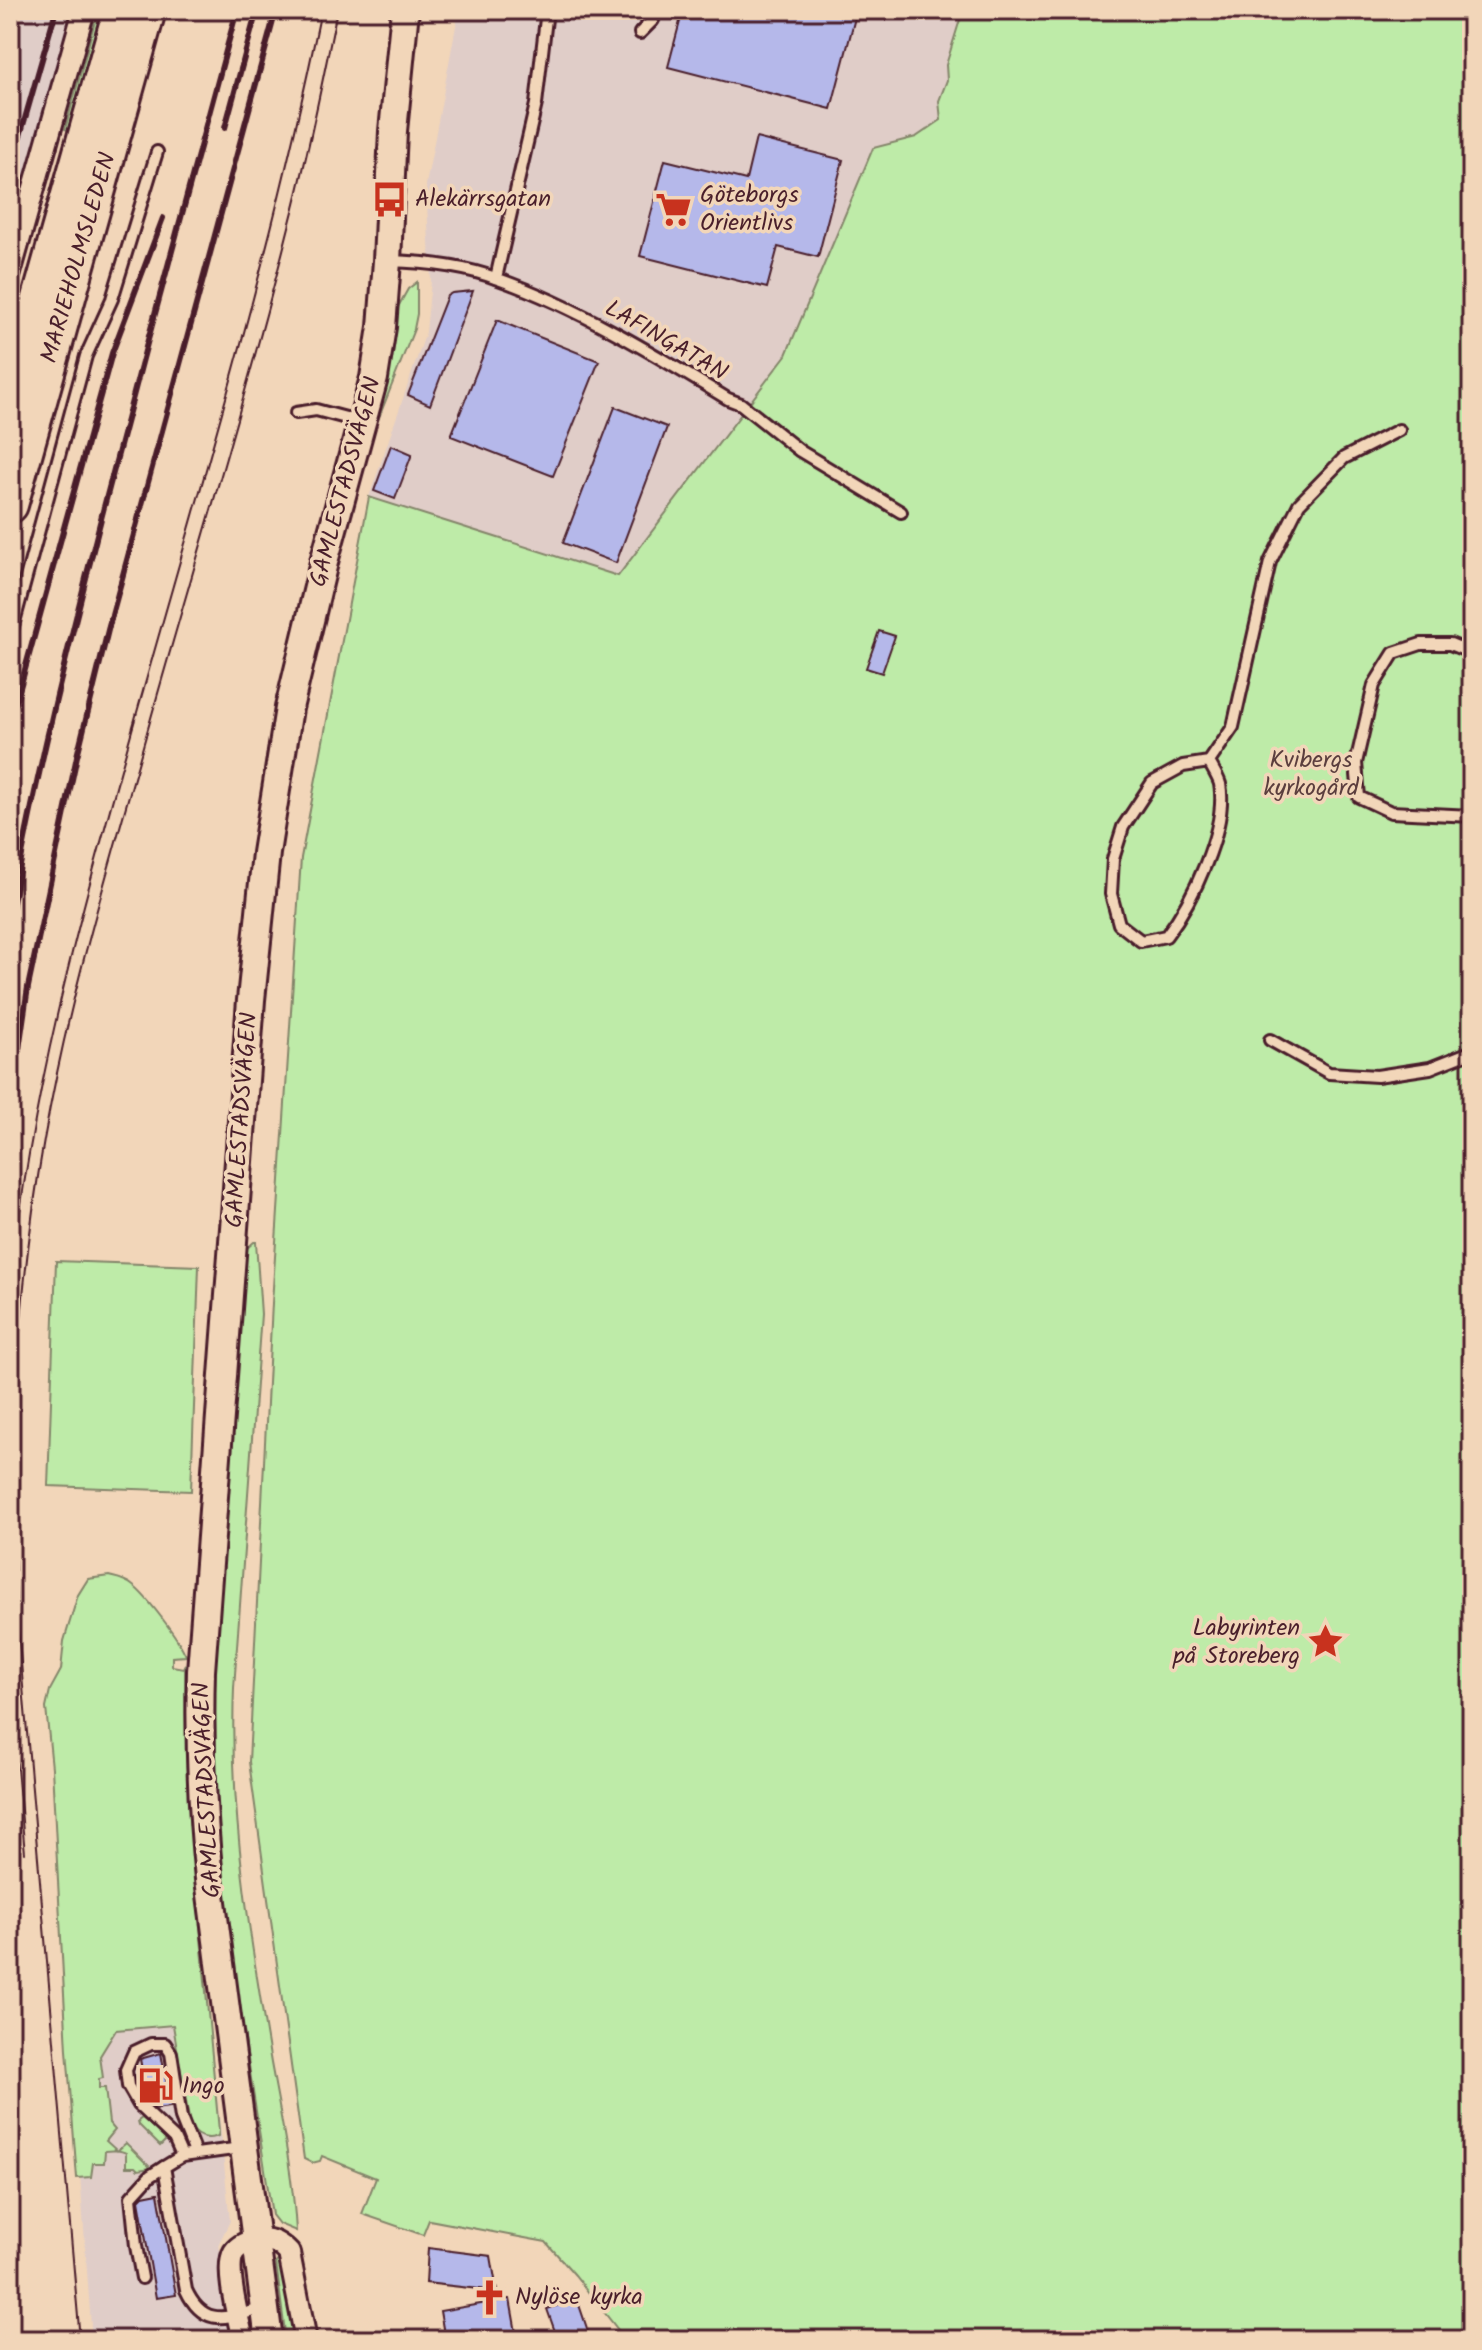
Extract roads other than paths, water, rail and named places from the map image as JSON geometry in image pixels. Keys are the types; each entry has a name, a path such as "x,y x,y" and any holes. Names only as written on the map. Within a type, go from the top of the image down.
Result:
{"highway":[{"name":"MARIEHOLMSLEDEN","path":"10,405 121,10"},
{"name":"MARIEHOLMSLEDEN","path":"10,505 148,10"}],"street":[{"path":"10,273 84,10"},
{"name":"GAMLESTADSVÄGEN","path":"269,2340 221,1984 202,1809 199,1737 204,1631 245,1077 266,853 289,708 325,558 374,378 382,327 393,131 405,10"},
{"path":"243,2340 231,2259 242,2244 255,2240 282,2244 289,2253 306,2340"}],"lane":[{"path":"496,278 536,104 547,10"},
{"path":"640,33 653,20 656,10"},
{"path":"10,637 86,356 112,299 157,152"},
{"name":"LAFINGATAN","path":"387,261 453,267 496,278 546,298 667,361 741,404 800,451 901,512"},
{"path":"296,413 316,410 363,423"},
{"path":"1209,762 1220,783 1219,812 1208,863 1179,919 1166,936 1141,941 1119,924 1111,894 1113,859 1123,827 1152,783 1183,766 1209,762 1233,727 1270,562 1299,504 1344,458 1399,430"},
{"path":"1472,653 1450,644 1421,644 1394,653 1374,685 1356,763 1359,797 1391,812 1472,816"},
{"path":"1270,1040 1329,1073 1377,1076 1430,1068 1472,1049"},
{"path":"182,2156 174,2138 139,2105 128,2086 126,2070 134,2052 151,2044 165,2044 171,2053 181,2118 195,2153"},
{"path":"142,2278 131,2197 150,2176 182,2156 243,2147"},
{"path":"164,2167 186,2290 193,2306 203,2314 214,2317 264,2308"}],"tram line":[{"path":"10,1295 29,1151 58,1010 257,282 321,10"},
{"path":"80,2340 16,1606 15,1431 27,1256 54,1086 79,980 275,282 304,167 337,10"},
{"path":"10,1694 25,1853"}],"railway":[{"path":"10,171 56,10"},
{"path":"10,920 41,764 78,610 237,10"},
{"path":"225,128 257,10"},
{"path":"10,1111 28,987 77,756 108,630 276,10"},
{"path":"10,724 112,353 163,218"}],"place":[{"name":"Alekärrsgatan","path":"389,199"},
{"name":"Göteborgs Orientlivs","path":"674,209"},
{"name":"Labyrinten på Storeberg","path":"1326,1642"},
{"name":"Ingo","path":"156,2086"},
{"name":"Nylöse kyrka","path":"489,2297"}],"park label":[{"name":"Kvibergs kyrkogård","path":"1311,774"}]}
